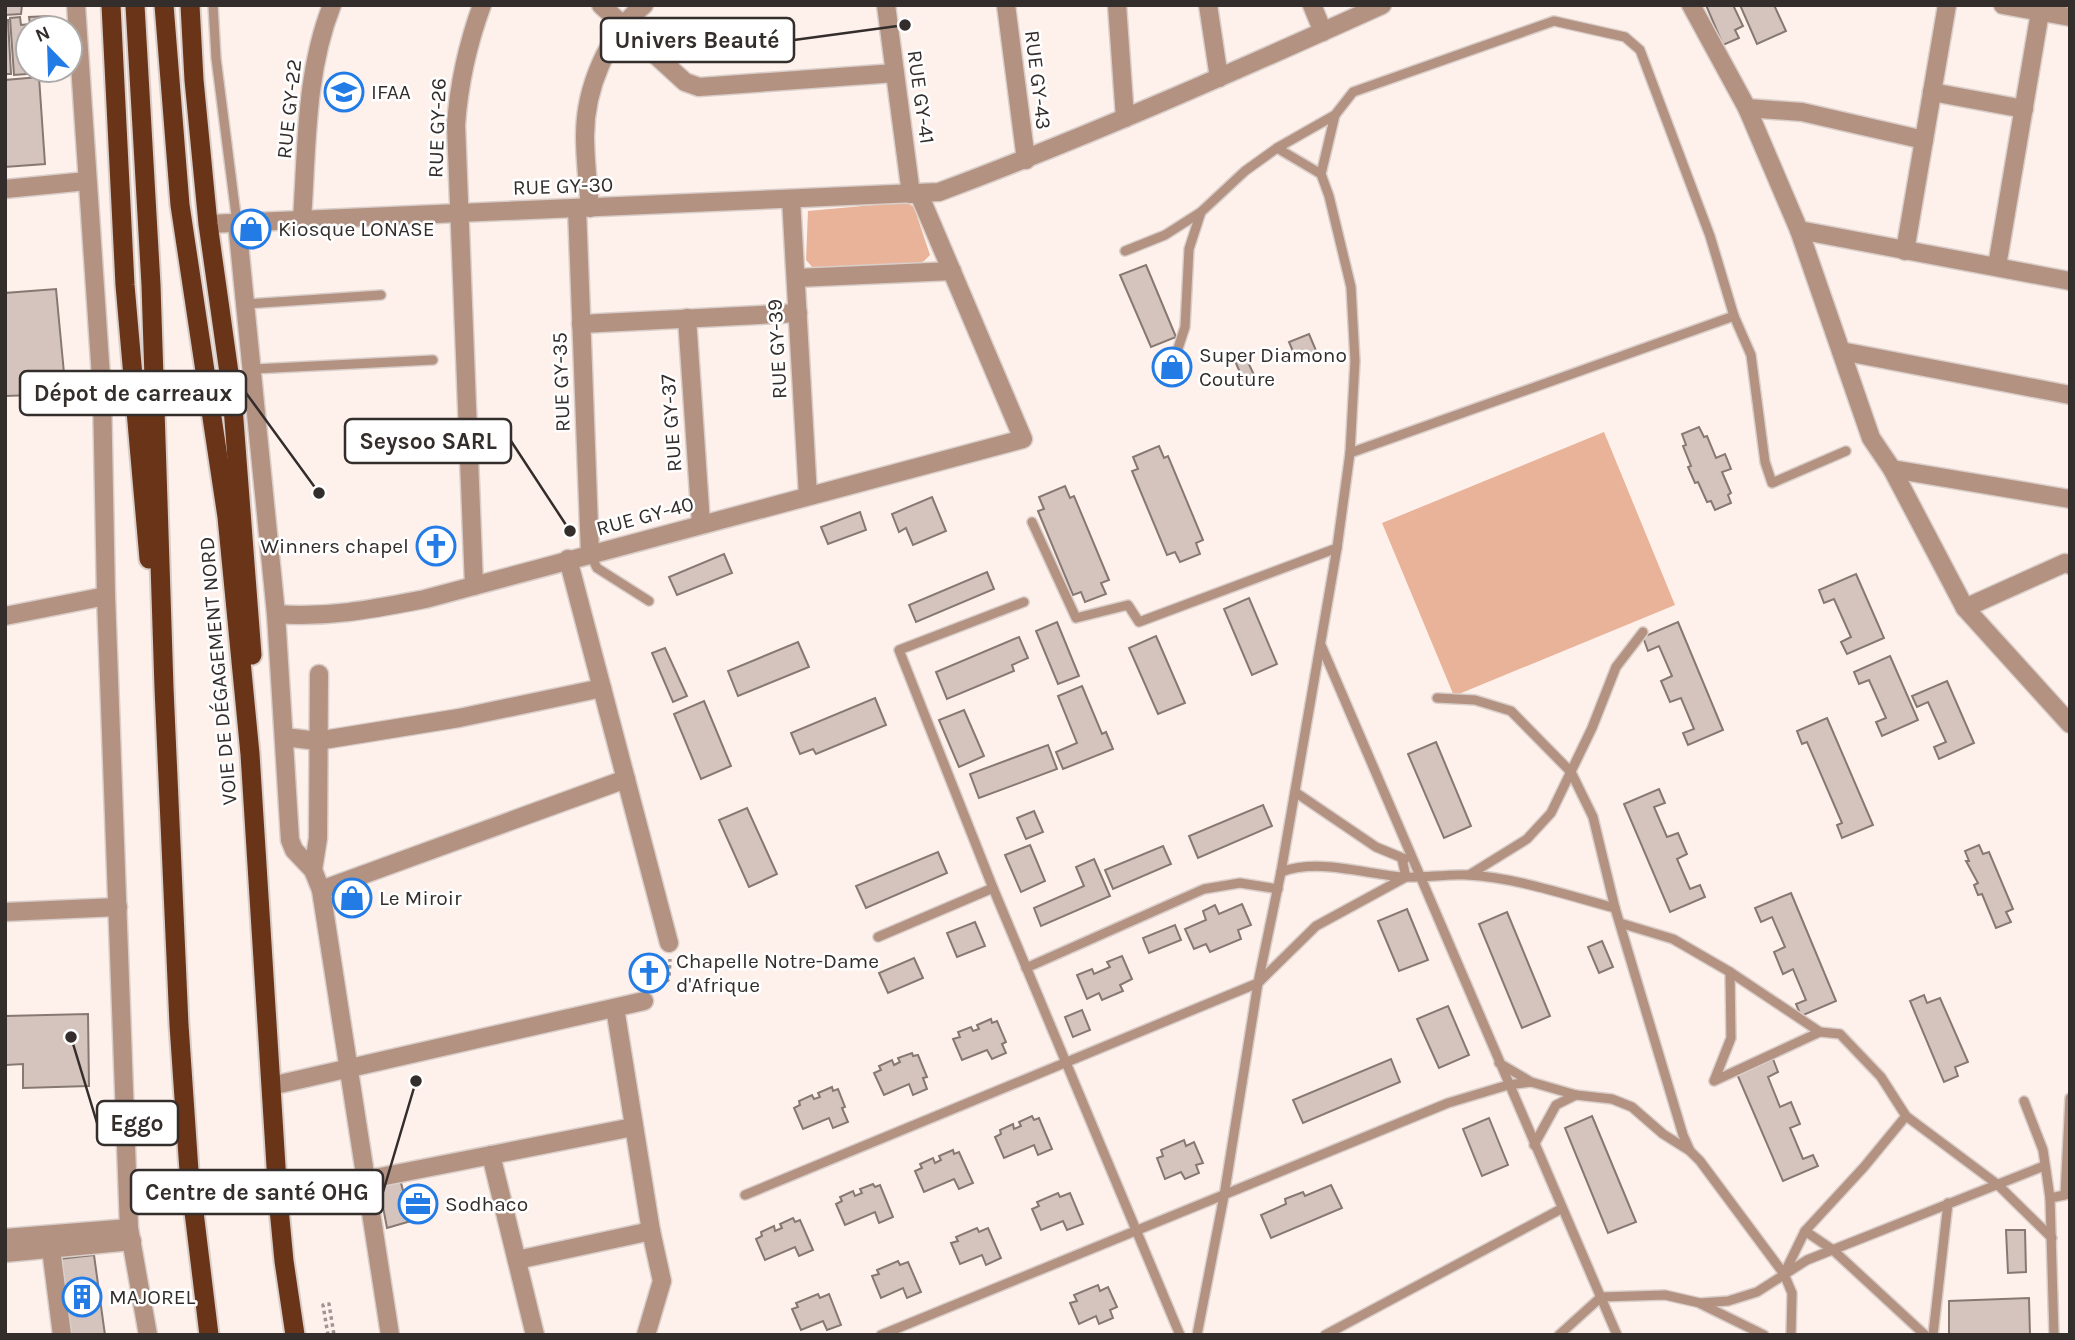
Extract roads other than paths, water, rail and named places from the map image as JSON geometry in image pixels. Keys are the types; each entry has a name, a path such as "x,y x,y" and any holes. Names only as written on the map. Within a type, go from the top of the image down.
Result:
{"highway":[{"path":"111,5 124,285 153,609 164,688"},
{"path":"135,5 155,399 179,1025 188,1158 209,1335"},
{"name":"VOIE DE DÉGAGEMENT NORD","path":"164,5 180,205 227,517 250,754 284,1261 295,1335"},
{"path":"190,5 194,80 208,224 232,394 244,531 252,680 250,754"}],"street":[{"path":"76,5 102,391 106,596 130,1235 148,1335"},
{"name":"RUE GY-22","path":"302,220 310,92 324,24 332,5"},
{"name":"RUE GY-26","path":"474,586 456,125 460,80 482,5"},
{"path":"601,5 685,82 699,87 895,73"},
{"name":"RUE GY-35","path":"590,554 581,324 585,135 590,97 604,55 624,26 645,5"},
{"name":"RUE GY-41","path":"886,5 915,194 952,271 1023,439"},
{"name":"RUE GY-43","path":"1006,5 1026,160"},
{"path":"1117,5 1125,118"},
{"path":"1208,5 1219,78"},
{"path":"1312,5 1323,32"},
{"name":"RUE GY-30","path":"208,224 939,192 1026,160 1382,5"},
{"path":"1690,5 1747,108 1799,230 1871,438 1892,469 1965,608 2070,724"},
{"path":"1905,251 1947,5"},
{"path":"2003,5 2070,17"},
{"path":"1997,266 2040,12"},
{"path":"1932,92 2024,109"},
{"path":"1747,108 1802,113 1924,140"},
{"path":"5,189 87,181"},
{"name":"RUE GY-39","path":"791,199 808,496"},
{"path":"237,223 276,614 290,840 294,850 313,870 321,890 390,1335"},
{"path":"1799,230 2070,281"},
{"path":"796,278 952,271"},
{"path":"581,324 798,313"},
{"name":"RUE GY-37","path":"687,318 701,524"},
{"path":"1841,351 2070,395"},
{"name":"RUE GY-40","path":"276,614 345,614 425,599 1023,439"},
{"path":"1892,469 2070,499"},
{"path":"568,559 669,943"},
{"path":"1965,608 2065,564 2070,565"},
{"path":"5,616 106,596"},
{"path":"313,870 318,838 319,674"},
{"path":"285,737 317,741 459,718 602,688"},
{"path":"321,890 626,779"},
{"path":"5,912 118,907"},
{"path":"271,1086 644,1001"},
{"path":"615,1008 651,1231 662,1281 646,1335"},
{"path":"365,1180 634,1127"},
{"path":"491,1155 535,1335"},
{"path":"517,1260 651,1231"},
{"path":"5,1238 130,1235"},
{"path":"5,1253 51,1249 130,1235"},
{"path":"51,1249 62,1335"}],"lane":[{"path":"213,5 216,58 237,223"},
{"path":"1125,251 1165,235 1201,212 1245,171 1335,115 1353,92 1554,21 1625,37 1640,50 1710,236 1734,316 1751,355 1765,461 1772,483 1846,451"},
{"path":"1197,1335 1224,1196 1258,983 1295,792 1337,548 1350,453 1355,360 1351,286 1321,174 1335,115"},
{"path":"1278,148 1321,174"},
{"path":"1172,367 1185,327 1189,249 1201,212"},
{"path":"245,304 381,295"},
{"path":"1350,453 1734,316"},
{"path":"252,369 433,360"},
{"path":"1032,522 1076,618 1128,605 1139,622 1337,548"},
{"path":"590,554 597,568 649,601"},
{"path":"1024,602 899,650 993,888 1180,1335"},
{"path":"1469,875 1527,839 1551,813 1592,728 1616,667 1643,632"},
{"path":"1320,644 1617,1335"},
{"path":"1437,698 1475,700 1511,711 1571,772 1592,817 1615,908 1683,1135 1690,1150 1784,1274 1792,1293 1791,1335"},
{"path":"1295,792 1376,847 1402,859 1414,859"},
{"path":"1402,859 1406,877"},
{"path":"1281,872 1316,866 1406,877 1469,875 1527,885 1615,908"},
{"path":"745,1195 1066,1060 1258,983 1316,926 1406,877"},
{"path":"1026,968 1204,889 1240,883 1278,888"},
{"path":"878,937 993,888"},
{"path":"1620,923 1673,939 1730,972 1820,1032 1840,1034 1881,1077 1906,1116 1997,1184 2052,1238"},
{"path":"1730,972 1731,1038 1713,1082 1820,1032"},
{"path":"1499,1063 1531,1082 1576,1095 1612,1099 1632,1107 1663,1133 1690,1150"},
{"path":"881,1335 1448,1103 1508,1085 1531,1082"},
{"path":"1534,1145 1556,1105 1576,1095"},
{"path":"2050,1198 2065,1195 2070,1098"},
{"path":"2024,1101 2043,1150 2050,1198 2054,1335"},
{"path":"1784,1274 1805,1231 1906,1116"},
{"path":"1700,1303 1728,1301 1757,1292 1807,1260 2044,1166"},
{"path":"1933,1335 1948,1203"},
{"path":"1325,1335 1561,1209"},
{"path":"1805,1231 1833,1250 1925,1335"},
{"path":"1559,1335 1601,1297 1665,1295 1700,1303 1764,1335"}],"place":[{"name":"Univers Beauté","path":"905,25"},
{"name":"IFAA","path":"344,92"},
{"name":"Kiosque LONASE","path":"251,229"},
{"name":"Super Diamono Couture","path":"1172,367"},
{"name":"Dépot de carreaux","path":"319,493"},
{"name":"Seysoo SARL","path":"570,531"},
{"name":"Winners chapel","path":"436,546"},
{"name":"Le Miroir","path":"352,898"},
{"name":"Chapelle Notre-Dame d'Afrique","path":"649,973"},
{"name":"Eggo","path":"71,1037"},
{"name":"Centre de santé OHG","path":"416,1081"},
{"name":"Sodhaco","path":"418,1204"},
{"name":"MAJOREL","path":"82,1297"}]}
